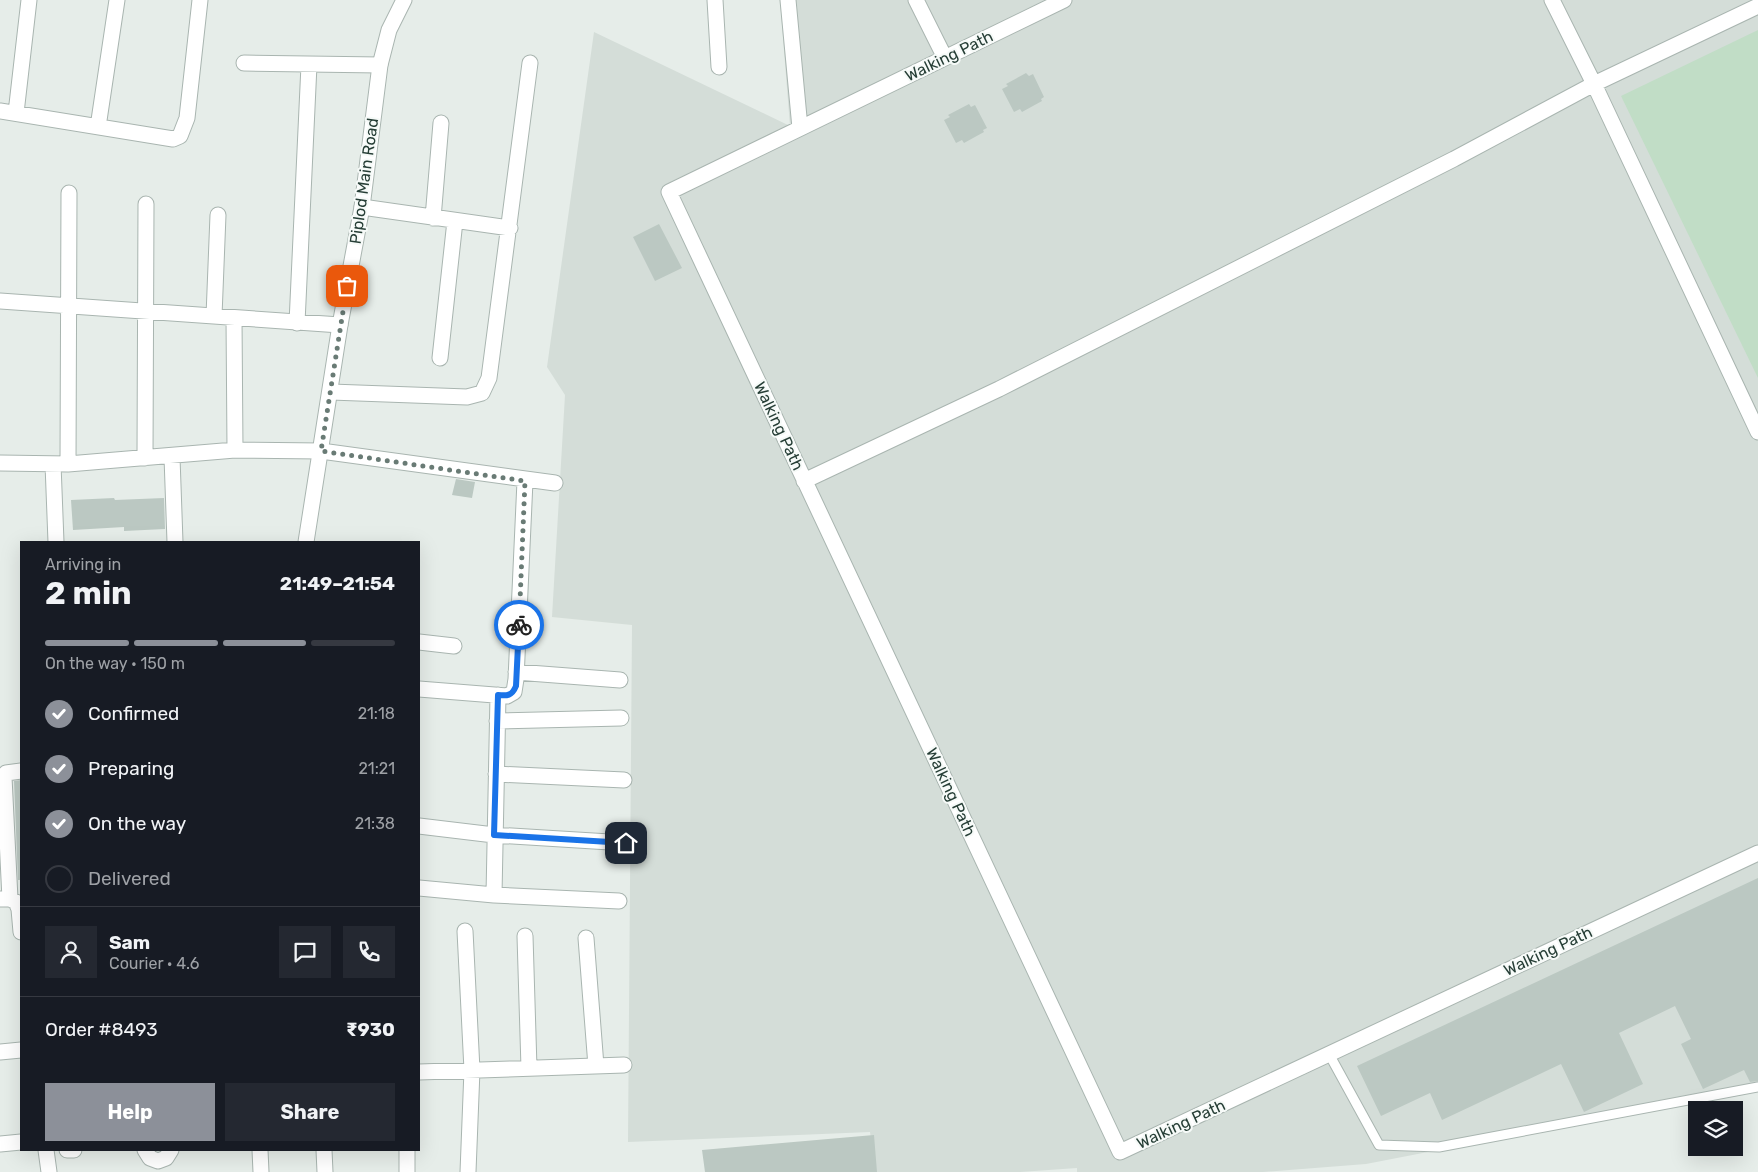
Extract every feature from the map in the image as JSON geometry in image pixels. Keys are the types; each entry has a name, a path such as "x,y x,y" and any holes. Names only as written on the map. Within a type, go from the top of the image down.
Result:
{"street":[{"path":"16,113 29,0"},
{"path":"98,127 117,0"},
{"path":"0,111 173,139 180,136 187,118 200,0"},
{"name":"Piplod Main Road","path":"306,541 340,325 362,207 380,64 389,30 404,0"},
{"path":"715,0 719,67"},
{"path":"788,0 800,128"},
{"path":"916,0 944,58"},
{"path":"1552,0 1594,84 1758,432"},
{"name":"Walking Path","path":"1056,2 669,192 1120,1152 1758,853"},
{"path":"804,480 999,389 1445,164 1594,84 1758,6"},
{"path":"244,63 380,64"},
{"path":"297,323 309,64"},
{"path":"331,392 467,396 482,393 489,378 530,64"},
{"path":"433,218 441,123"},
{"path":"56,541 68,305 69,193"},
{"path":"144,458 146,204"},
{"path":"362,207 510,228"},
{"path":"214,316 218,215"},
{"path":"440,358 455,221"},
{"path":"0,301 340,325"},
{"path":"234,318 234,450"},
{"path":"0,463 60,464 234,450 321,451 525,481 555,483"},
{"path":"172,456 175,541"},
{"path":"420,689 508,696 514,692 525,481"},
{"path":"420,642 454,646"},
{"path":"516,672 620,680"},
{"path":"494,895 498,695"},
{"path":"497,721 621,718"},
{"path":"20,771 6,773 4,777 15,878 5,899 16,902 20,920"},
{"path":"496,774 624,780"},
{"path":"420,826 494,835 626,843"},
{"path":"420,888 494,895 619,901"},
{"path":"465,931 472,1070 468,1172"},
{"path":"525,936 529,1068"},
{"path":"586,938 596,1066"},
{"path":"0,1052 20,1050"},
{"path":"420,1072 624,1065"},
{"path":"0,1144 20,1142"},
{"path":"46,1151 49,1172"},
{"path":"146,1151 159,1166 170,1151"},
{"path":"260,1151 261,1172"},
{"path":"324,1151 325,1172"},
{"path":"407,1151 407,1172"}],"lane":[{"path":"1329,1054 1379,1145 1439,1148 1758,1088"}],"shaded area":[{"path":"780,0 1758,0 1758,1089 1660,1100 1542,1130 1366,1164 1263,1172 1077,1172 1077,1168 1020,1172 876,1172 870,1132 628,1142 632,625 552,617 565,395 547,367 594,32 790,126"}],"green space":[{"path":"1758,30 1758,378 1621,96"}],"building":[{"path":"1026,73 1029,76 1033,74 1044,97 1041,99 1042,101 1022,112 1020,109 1014,112 1002,89 1008,86 1006,84"},
{"path":"969,104 971,107 975,105 987,128 983,130 984,132 964,143 962,140 956,143 944,120 950,117 948,115"},
{"path":"659,224 682,268 655,281 633,237"},
{"path":"456,479 475,482 472,498 452,495"},
{"path":"114,498 115,500 164,498 165,529 124,531 124,527 73,530 71,500"},
{"path":"20,780 20,880 18,880 14,781"},
{"path":"1758,878 1758,1081 1750,1082 1744,1070 1703,1089 1681,1044 1691,1039 1675,1006 1619,1033 1643,1084 1584,1112 1561,1064 1442,1120 1430,1093 1381,1116 1357,1066"},
{"path":"874,1135 877,1172 705,1172 702,1150"}],"way so far":[{"path":"347,286 321,451 525,481 519,625"}],"route":[{"path":"519,625 516,686 514,692 508,696 498,695 494,835 626,843"}]}
